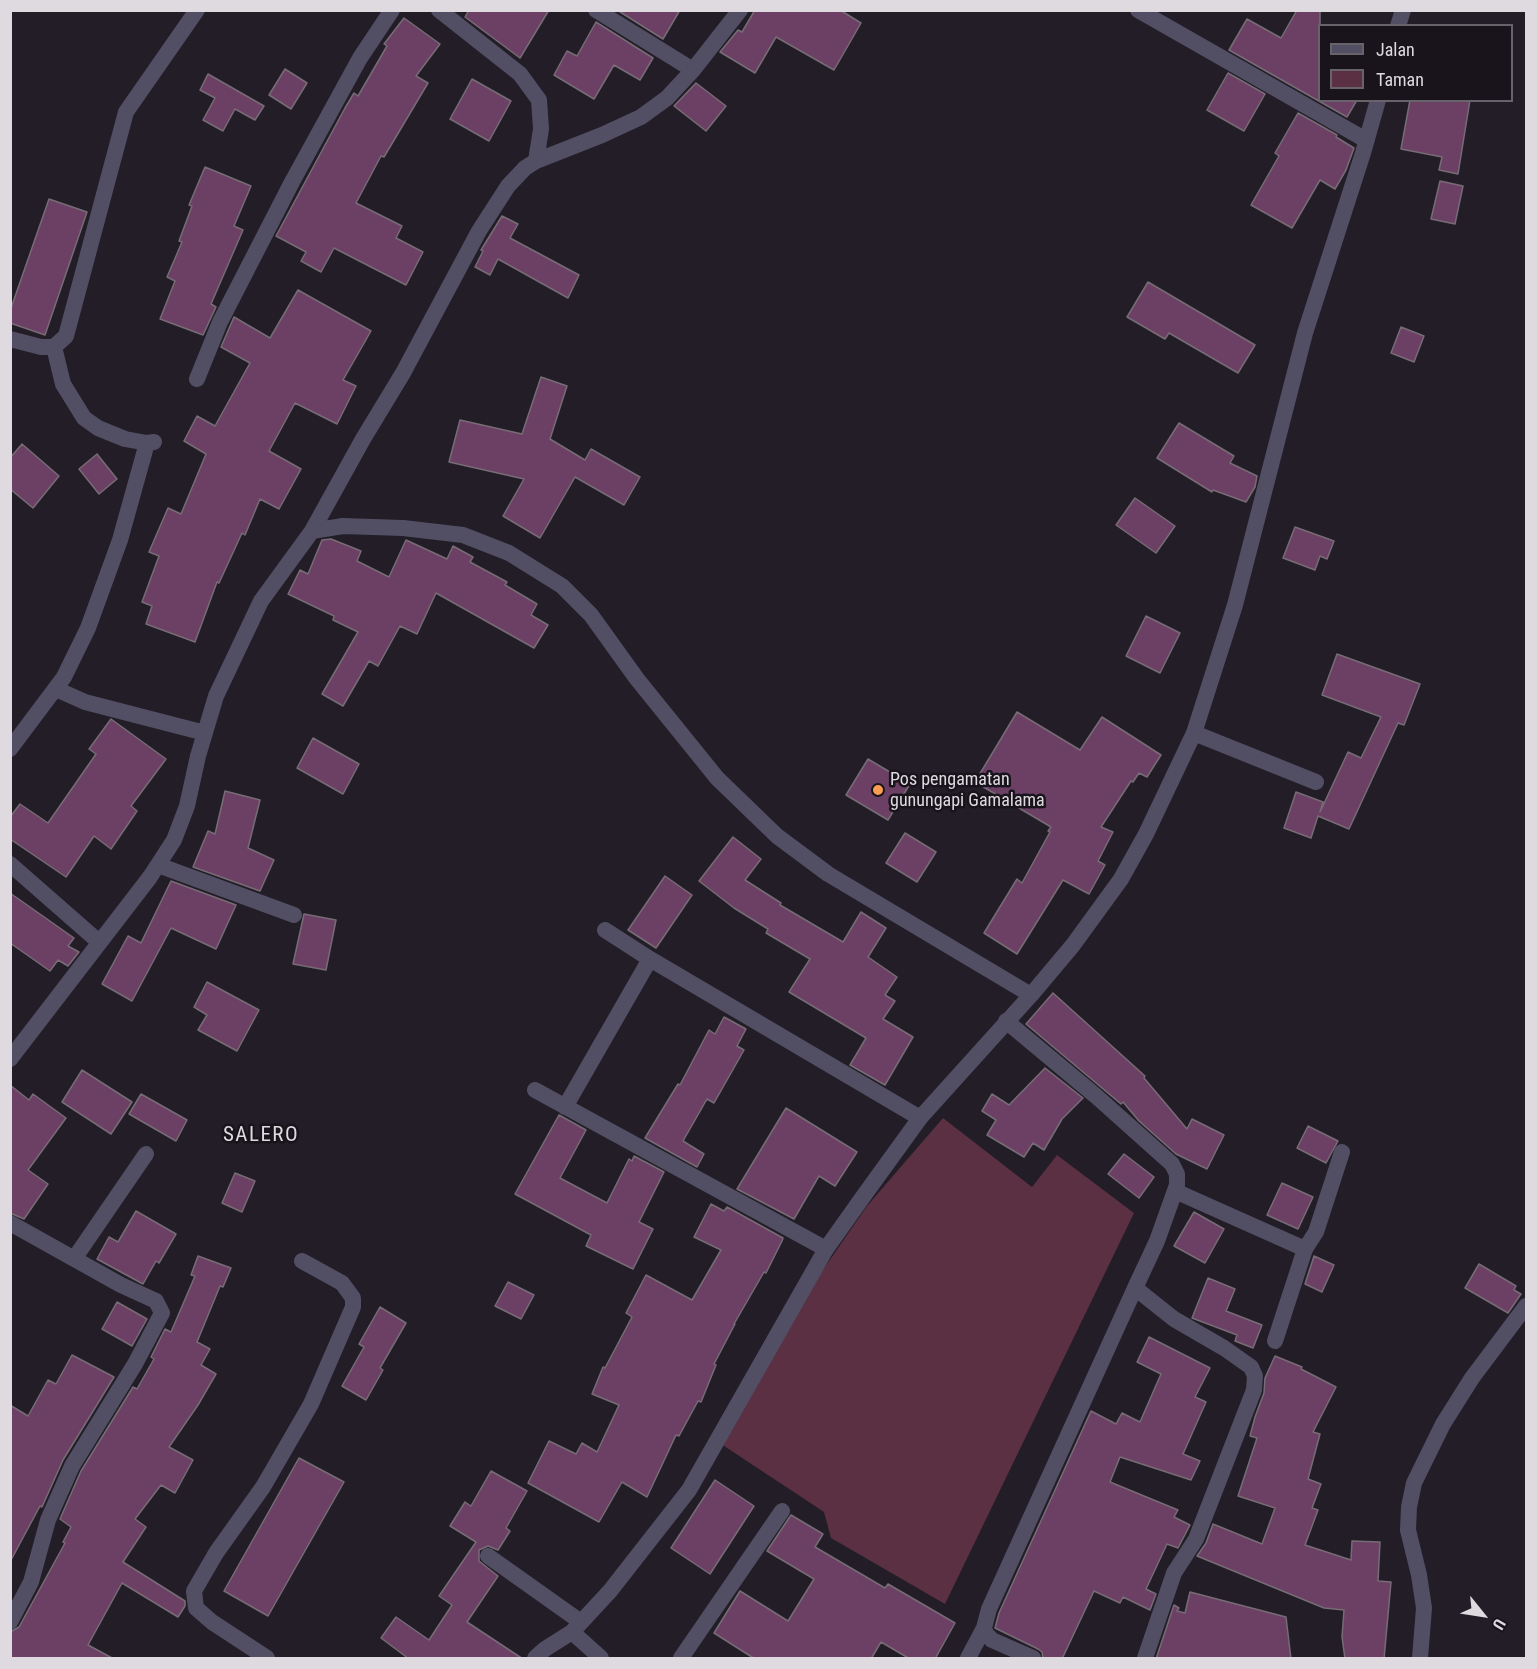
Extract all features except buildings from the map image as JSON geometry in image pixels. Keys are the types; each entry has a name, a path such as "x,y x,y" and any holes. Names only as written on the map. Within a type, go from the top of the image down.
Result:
{"street":[{"path":"10,339 41,347 54,347 66,336 126,112 197,10"},
{"path":"197,379 216,328 292,182 360,58 392,10"},
{"path":"439,10 507,63 530,85 540,100 542,115 536,161"},
{"path":"596,10 693,70"},
{"path":"10,1059 158,865 174,840 187,806 198,756 216,696 261,601 312,531 408,364 479,231 508,186 525,168 536,161 641,117 667,98 693,70 740,10"},
{"path":"1138,10 1366,140"},
{"path":"535,1659 545,1649 577,1627 610,1591 689,1490 826,1250 920,1118 1073,945 1121,879 1151,825 1194,733 1235,605 1305,333 1377,102"},
{"path":"10,750 64,677 88,628 120,540 150,443 125,439 98,428 84,418 63,384 54,347"},
{"path":"312,531 343,526 403,528 464,535 509,553 535,568 562,586 591,615 637,679 717,778 777,836 828,874 1031,994"},
{"path":"56,689 85,702 205,733"},
{"path":"1194,733 1316,782"},
{"path":"10,864 99,942"},
{"path":"158,865 294,915"},
{"path":"605,930 650,959 920,1118"},
{"path":"565,1107 650,959"},
{"path":"968,1659 984,1628 989,1609 1156,1242 1175,1191 1177,1174 1172,1164 1096,1096 1006,1021"},
{"path":"535,1090 826,1250"},
{"path":"1275,1341 1305,1249 1316,1232 1341,1152"},
{"path":"74,1259 146,1154"},
{"path":"1175,1191 1305,1249"},
{"path":"10,1223 121,1285 156,1301 162,1313 135,1364 72,1466 48,1520 31,1582 10,1622"},
{"path":"267,1659 212,1622 196,1608 194,1591 216,1553 263,1487 311,1404 353,1307 353,1298 342,1283 302,1261"},
{"path":"1135,1288 1174,1319 1224,1348 1251,1367 1255,1376 1254,1390 1196,1539 1174,1573 1145,1659"},
{"path":"1420,1659 1424,1608 1408,1530 1414,1483 1443,1424 1472,1378 1527,1306"},
{"path":"681,1659 782,1511"},
{"path":"488,1556 577,1627 601,1659"},
{"path":"984,1628 986,1634 993,1640 1033,1659"}],"green space":[{"path":"943,1118 1032,1187 1057,1155 1134,1213 945,1604 831,1538 824,1512 715,1440 778,1335 867,1206"}],"place":[{"name":"Pos pengamatan gunungapi Gamalama","path":"878,790"}],"district":[{"name":"SALERO","path":"261,1136"}]}
